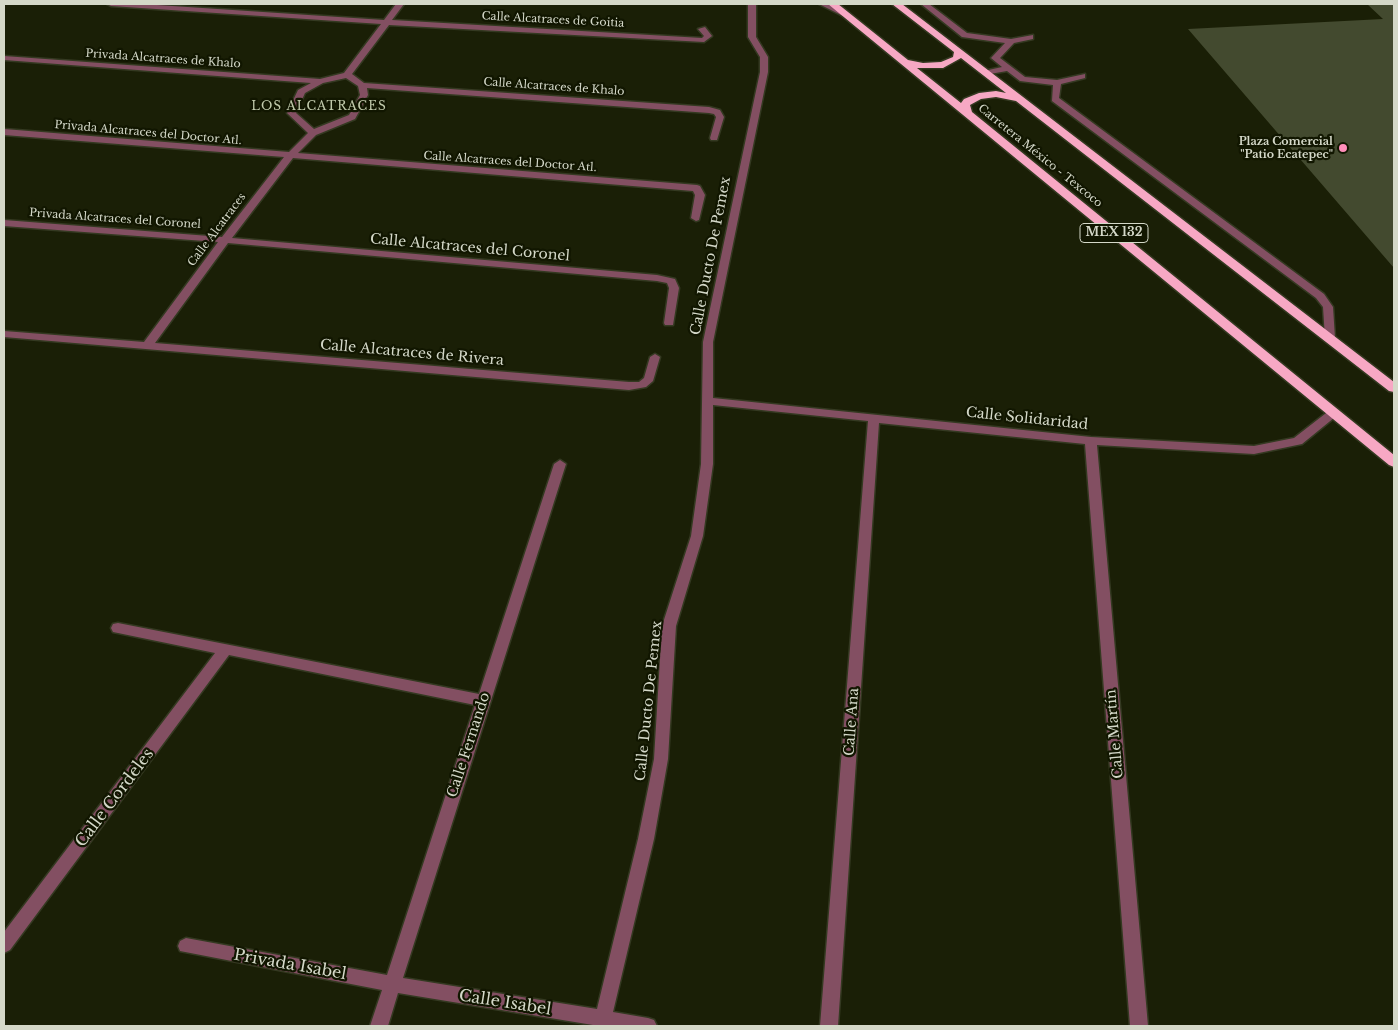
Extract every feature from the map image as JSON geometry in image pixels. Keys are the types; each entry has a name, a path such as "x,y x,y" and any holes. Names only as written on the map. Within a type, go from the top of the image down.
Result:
{"highway":[{"name":"Carretera México - Texcoco","path":"833,4 1394,462"},
{"name":"MEX 132","path":"897,4 1394,388"},
{"path":"904,62 923,66 943,65 956,59 958,51"},
{"path":"968,113 966,105 973,98 979,96 1005,95 1021,99"}],"street":[{"path":"111,4 385,22"},
{"path":"313,133 290,112 301,92 320,82 347,74 400,4"},
{"name":"Calle Ducto De Pemex","path":"603,1019 646,839 661,759 669,626 697,536 707,464 708,342 764,72 764,57 752,37 752,4"},
{"path":"822,4 846,14"},
{"path":"925,4 965,35 1011,41 1030,37"},
{"name":"Calle Alcatraces de Goitia","path":"385,22 704,40 708,36 702,29"},
{"path":"1011,41 995,58 1023,79 1056,83 1082,76"},
{"name":"Privada Alcatraces de Khalo","path":"4,58 320,82"},
{"path":"987,73 1009,68"},
{"path":"347,74 362,84"},
{"path":"1056,83 1055,99 1320,296 1328,307 1330,338"},
{"name":"Calle Alcatraces","path":"147,346 290,156 313,133 352,117 364,95 362,84"},
{"name":"Calle Alcatraces de Khalo","path":"362,84 710,110 717,112 720,117 714,138"},
{"name":"Privada Alcatraces del Doctor Atl.","path":"4,132 290,156"},
{"name":"Calle Alcatraces del Doctor Atl.","path":"290,156 697,188 700,195 696,218"},
{"name":"Privada Alcatraces del Coronel","path":"4,223 225,240"},
{"name":"Calle Alcatraces del Coronel","path":"225,240 656,278 671,281 674,288 669,323"},
{"path":"4,334 147,346"},
{"name":"Calle Alcatraces de Rivera","path":"147,346 629,386 642,385 649,379 655,357"},
{"name":"Calle Solidaridad","path":"708,400 1091,441 1254,450 1298,441 1334,413"},
{"name":"Calle Ana","path":"829,1026 874,418"},
{"name":"Calle Martín","path":"1091,441 1139,1026"},
{"name":"Calle Fernando","path":"379,1026 560,464"},
{"path":"118,628 483,701"},
{"name":"Calle Cordeles","path":"4,945 226,650"},
{"name":"Privada Isabel","path":"186,946 393,984"},
{"name":"Calle Isabel","path":"393,984 648,1026"}],"building":[{"name":"Plaza Comercial \"Patio Ecatepec\"","path":"1367,4 1394,4 1394,268 1188,29 1383,19"}],"place":[{"name":"Plaza Comercial \"Patio Ecatepec\"","path":"1343,148"}],"district":[{"name":"LOS ALCATRACES","path":"319,107"}]}
